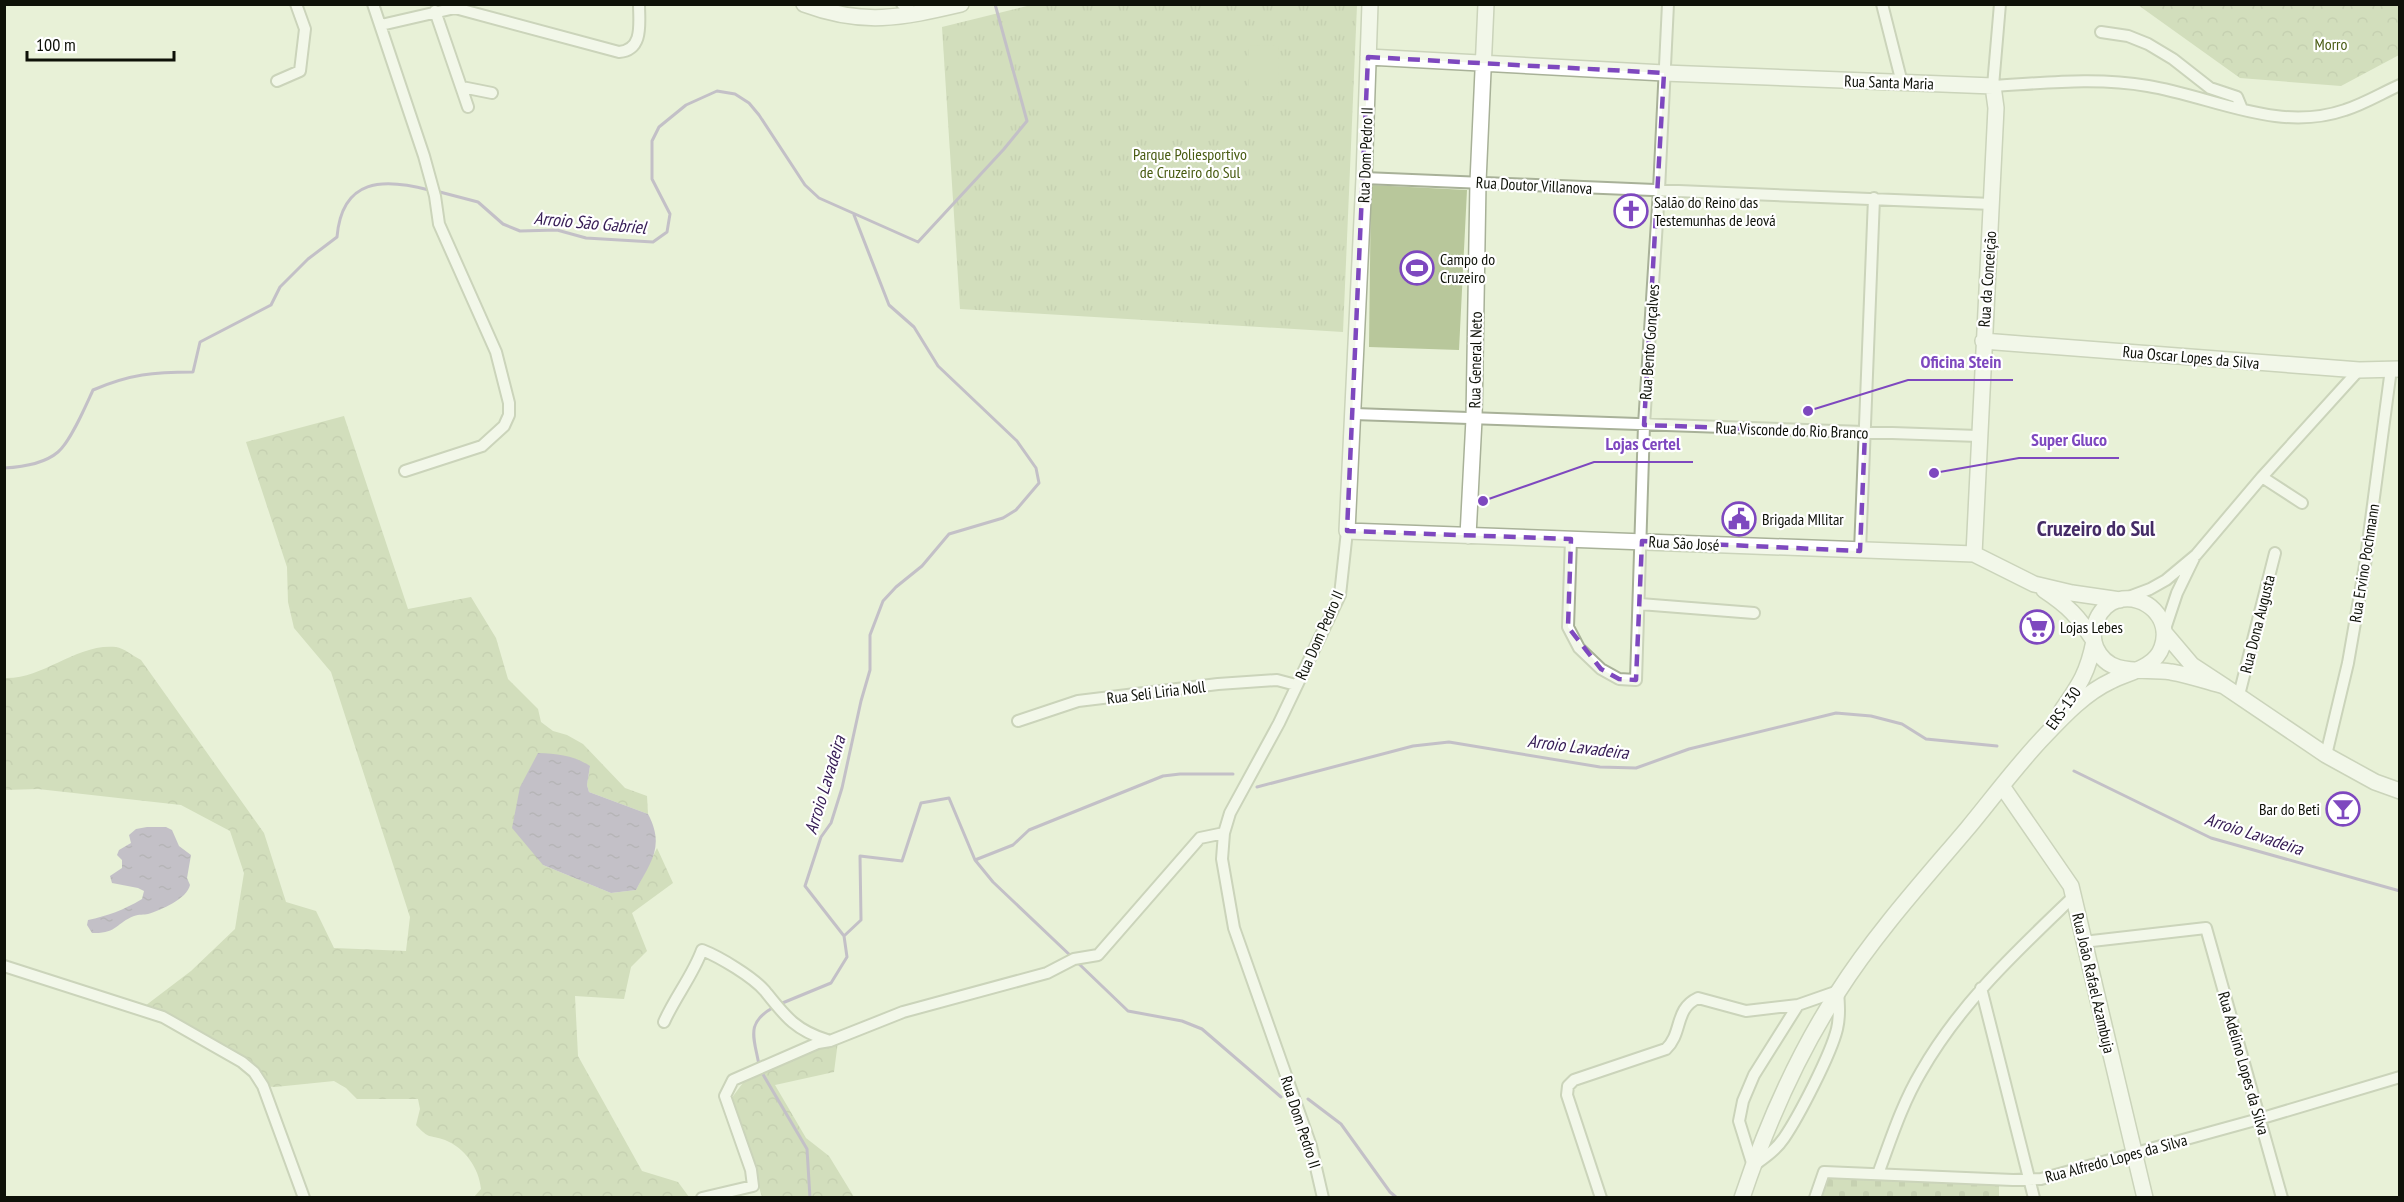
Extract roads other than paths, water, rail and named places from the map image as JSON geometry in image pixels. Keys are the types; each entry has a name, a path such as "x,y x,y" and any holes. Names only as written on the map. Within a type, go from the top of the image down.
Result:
{"main road":[{"path":"804,4 861,19 916,15 960,5"},
{"name":"Rua Dom Pedro II","path":"1347,531 1354,414 1370,4"},
{"name":"Rua General Neto","path":"1468,536 1474,419 1478,182 1486,4"},
{"name":"Rua Santa Maria","path":"1368,57 1664,73 1993,86"},
{"name":"Rua da Conceição","path":"1974,554 1978,436 1996,108 1993,86"},
{"name":"Rua Oscar Lopes da Silva","path":"1983,341 2359,370 2395,369"},
{"name":"Rua São José","path":"1347,531 1974,554 2034,584 2072,593 2120,600"},
{"path":"2034,584 2068,606 2078,616 2102,657 2108,663 2133,670 2176,672 2224,686"},
{"path":"2094,641 2094,626 2101,612 2112,602 2138,600 2153,608 2163,623 2164,640 2159,655 2148,665 2133,670"},
{"path":"2164,632 2192,665 2326,755 2375,782 2400,791"},
{"name":"ERS-130","path":"1742,1197 1792,1074 1838,991 1885,929 2039,742 2080,684 2089,666 2094,641"},
{"name":"ERS-130","path":"2039,742 2083,699 2108,682 2133,670"},
{"name":"Rua João Rafael Azambuja","path":"2002,786 2071,886 2145,1197"}],"street":[{"path":"277,81 300,71 305,29 296,4"},
{"path":"373,4 434,191 440,224 496,352 509,404 509,415 504,426 482,446 405,471"},
{"path":"381,26 435,11 455,8 620,52 633,48 638,38 639,4"},
{"path":"902,4 916,15"},
{"name":"Rua Bento Gonçalves","path":"1571,539 1568,627 1579,648 1601,669 1619,679 1636,680 1644,425 1668,4"},
{"path":"1882,4 1902,82"},
{"name":"Rua da Conceição","path":"1993,86 2000,4"},
{"path":"435,11 468,107"},
{"path":"2101,32 2128,36 2148,44 2173,59 2210,88 2237,97 2242,109"},
{"name":"Rua Santa Maria","path":"1993,86 2108,81 2151,86 2256,114 2297,119 2345,111 2400,85"},
{"path":"462,87 492,93"},
{"name":"Rua Doutor Villanova","path":"1364,178 1992,204"},
{"path":"1860,551 1874,198"},
{"name":"Rua Ervino Pochmann","path":"2326,755 2348,663 2395,369"},
{"path":"2120,600 2150,589 2166,580 2196,555 2262,477 2359,370"},
{"name":"Rua Visconde do Rio Branco","path":"1354,414 1978,436"},
{"path":"2262,477 2302,503"},
{"name":"Rua Dom Pedro II","path":"1323,1197 1311,1146 1234,928 1222,859 1224,833 1230,813 1279,723 1340,595 1347,531"},
{"name":"Rua Dona Augusta","path":"2239,695 2275,553"},
{"path":"2164,632 2177,593 2196,555"},
{"path":"1640,604 1754,613"},
{"name":"Rua Seli Liria Noll","path":"1018,721 1078,700 1218,684 1277,680 1296,685"},
{"path":"702,1197 753,1186 751,1170 724,1096 733,1080 818,1044 903,1012 1047,973 1074,959 1098,955 1200,838 1224,833"},
{"path":"1878,1174 1899,1117 1921,1072 1946,1035 1981,988 2074,896"},
{"name":"Rua Adelino Lopes da Silva","path":"2083,942 2206,928 2282,1197"},
{"path":"664,1022 698,962 702,950 719,957 764,990 775,1006 809,1035 830,1041"},
{"path":"4,966 163,1017 242,1062 254,1072 263,1086 304,1197"},
{"path":"1981,988 2034,1197"},
{"path":"1601,1197 1567,1095 1568,1086 1574,1080 1666,1049 1674,1038 1684,1007 1698,998 1746,1011 1798,1005 1838,991 1837,1028 1832,1045 1784,1138 1768,1155 1753,1166 1739,1121 1743,1101 1761,1062 1798,1005"},
{"name":"Rua Alfredo Lopes da Silva","path":"1815,1197 1824,1172 2031,1180 2134,1154 2400,1077"}],"water":[{"path":"538,753 565,756 584,762 590,766 587,785 589,792 648,814 653,825 656,845 651,862 636,890 611,893 543,865 512,828 520,787"},
{"path":"166,827 172,830 179,846 191,855 187,878 190,885 188,890 179,899 160,910 134,916 107,932 92,933 87,925 88,920 115,912 142,899 144,891 112,883 110,876 122,868 122,860 117,855 119,850 131,843 129,835 136,829"}],"waterway":[{"name":"Arroio São Gabriel","path":"436,191 478,202 503,224 520,231 557,230 586,238 653,242 667,232 670,214 652,179 652,141 659,127 686,105 717,91 735,94 749,103 805,185 819,198 918,242 1027,121 995,4"},
{"name":"Arroio São Gabriel","path":"4,468 33,464 58,452 73,432 93,390 119,380 142,375 193,372 200,342 271,305 280,287 308,259 337,237 347,203 356,193 381,184 396,184 429,190"},
{"name":"Arroio Lavadeira","path":"854,215 889,305 914,327 938,366 1017,441 1036,468 1039,483 1016,510 1003,518 949,534 922,566 883,601 870,635 870,670 842,788 831,823 821,837 805,886 844,936 861,920 860,856 902,861 921,803 949,798 975,860 993,882 1073,958"},
{"name":"Arroio Lavadeira","path":"1257,787 1413,746 1449,742 1600,767 1636,768 1689,749 1836,713 1871,716 1902,724 1926,739 1997,746"},
{"name":"Arroio Lavadeira","path":"2074,771 2211,838 2400,891"},
{"name":"Arroio Lavadeira","path":"975,860 1013,845 1029,830 1163,776 1233,774"},
{"path":"780,1004 831,983 847,957 844,936"},
{"path":"1078,963 1128,1011 1182,1021 1202,1029 1281,1097"},
{"path":"759,1065 754,1039 755,1025 765,1013 774,1007"},
{"path":"761,1071 807,1149 810,1198"},
{"path":"1308,1099 1341,1124 1390,1192 1397,1198"}],"place":[{"name":"Salão do Reino das Testemunhas de Jeová","path":"1631,211"},
{"name":"Campo do Cruzeiro","path":"1417,268"},
{"name":"Oficina Stein","path":"1808,411"},
{"name":"Super Gluco","path":"1934,473"},
{"name":"Lojas Certel","path":"1483,501"},
{"name":"Brigada MIlitar","path":"1739,519"},
{"name":"Lojas Lebes","path":"2037,627"},
{"name":"Bar do Beti","path":"2343,809"}],"district":[{"name":"Cruzeiro do Sul","path":"2096,528"}],"park label":[{"name":"Morro","path":"2331,44"},
{"name":"Parque Poliesportivo de Cruzeiro do Sul","path":"1190,163"}]}
